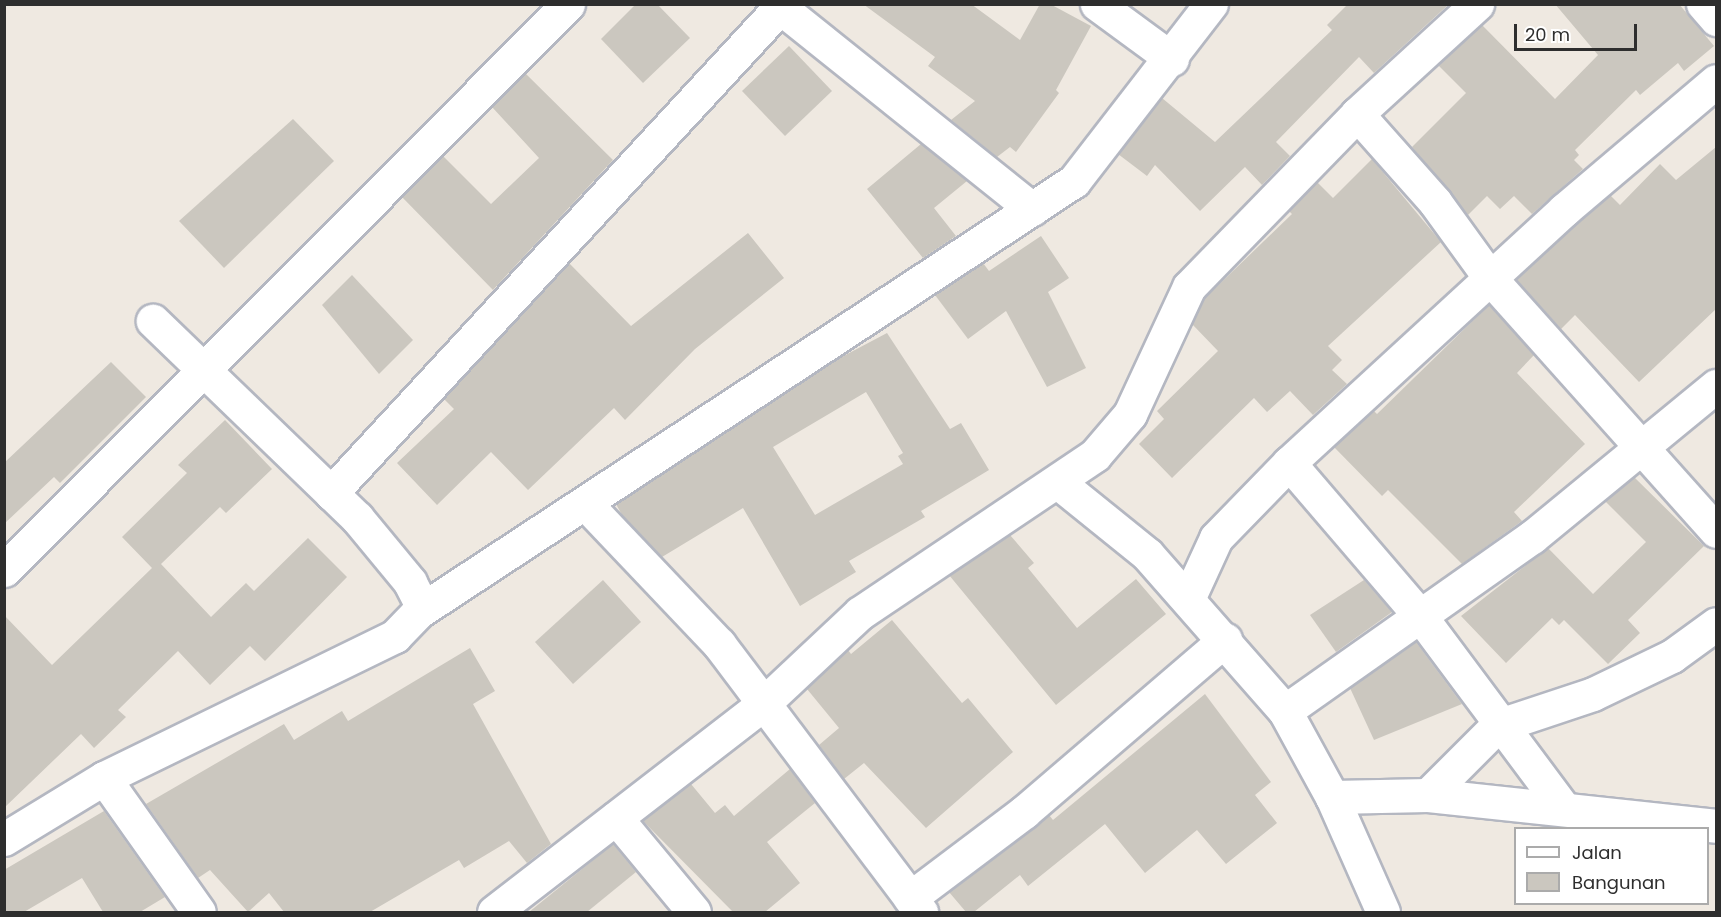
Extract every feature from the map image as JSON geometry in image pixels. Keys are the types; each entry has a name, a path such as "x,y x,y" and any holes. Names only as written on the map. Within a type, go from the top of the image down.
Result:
{"street":[{"path":"4,570 568,4"},
{"path":"1097,4 1172,58"},
{"path":"4,839 104,778 395,636 418,612 587,505 1032,209 1091,164 1211,4"},
{"path":"494,912 762,705 860,613 1059,483 1095,455 1130,414 1184,293 1357,114 1477,4"},
{"path":"1703,4 1716,19"},
{"path":"331,493 780,6 1032,209"},
{"path":"1188,599 1216,538 1289,463 1490,278 1716,81"},
{"path":"1357,114 1436,202 1490,278 1716,531"},
{"path":"153,321 331,493 410,582 420,602 418,612"},
{"path":"1285,711 1421,617 1642,448 1716,386"},
{"path":"1289,463 1421,617 1497,726 1564,809"},
{"path":"1059,483 1107,517 1188,599 1285,711 1332,796 1383,912"},
{"path":"587,505 719,644 762,705 915,905 1225,640"},
{"path":"1428,795 1497,726 1593,694 1672,656 1716,624"},
{"path":"104,778 200,912"},
{"path":"1332,796 1428,795 1716,826"},
{"path":"616,818 694,912"}],"building":[{"path":"636,4 657,4 690,38 643,83 601,39"},
{"path":"863,4 971,4 1020,40 1040,4 1050,4 1091,26 1056,90 1059,93 1016,152 1010,147 997,157 951,120 975,101 928,66 935,57"},
{"path":"1348,4 1449,4 1374,73 1359,57 1276,142 1290,156 1262,185 1245,167 1200,211 1155,165 1147,176 1118,154 1162,98 1215,142 1332,30 1327,25"},
{"path":"1555,4 1679,4 1714,46 1684,71 1678,63 1640,95 1636,90 1575,150 1579,155 1574,160 1583,169 1532,214 1514,196 1500,209 1487,196 1468,215 1412,147 1466,93 1438,65 1482,25 1555,99 1598,55"},
{"path":"789,46 832,91 785,136 742,91"},
{"path":"525,73 613,160 493,290 402,197 443,156 491,204 539,158 492,107"},
{"path":"293,119 334,161 224,268 179,221"},
{"path":"921,144 967,181 934,208 956,236 923,258 867,189"},
{"path":"1716,147 1716,309 1639,382 1575,315 1561,329 1516,279 1610,195 1620,205 1660,164 1676,180"},
{"path":"1372,159 1441,242 1328,346 1342,360 1332,370 1347,384 1313,415 1290,391 1267,412 1254,398 1172,478 1139,444 1164,419 1157,411 1218,351 1192,324 1205,298 1292,214 1289,211 1317,182 1333,198"},
{"path":"748,233 784,278 695,349 625,420 614,408 528,490 491,452 437,505 397,463 454,409 444,399 569,263 631,326"},
{"path":"1041,236 1069,278 1048,292 1086,368 1047,387 1006,311 968,339 935,295 983,263 989,271"},
{"path":"352,275 413,340 379,374 322,305"},
{"path":"1489,305 1534,355 1517,373 1585,444 1514,512 1522,521 1462,564 1388,490 1382,496 1334,447 1374,411 1377,414"},
{"path":"887,333 950,429 961,423 989,470 921,511 925,517 849,561 856,572 800,606 743,508 662,557 622,515 616,504 836,360","holes":["866,392 903,453 898,456 903,464 815,515 773,447"]},
{"path":"111,362 146,397 60,483 54,477 4,524 4,463"},
{"path":"225,420 272,469 226,513 220,507 161,564 211,617 246,583 254,591 308,538 347,577 265,661 250,646 210,685 178,651 118,710 126,717 94,748 81,734 4,808 4,615 52,665 152,568 122,537 187,473 178,465"},
{"path":"1634,477 1704,546 1628,620 1640,633 1608,664 1564,620 1559,625 1552,618 1506,663 1461,616 1548,548 1593,594 1646,542 1605,501"},
{"path":"1010,535 1034,563 1028,568 1077,628 1136,579 1166,614 1056,705 949,575"},
{"path":"603,580 641,622 573,684 535,642"},
{"path":"1364,580 1392,612 1336,652 1310,615"},
{"path":"892,620 962,703 968,698 1013,752 926,828 864,763 844,779 819,745 839,728 807,689 848,650 851,654"},
{"path":"1416,642 1462,704 1374,740 1350,688"},
{"path":"470,648 495,691 473,704 551,844 527,863 509,841 464,868 459,860 370,912 284,912 269,893 248,912 210,870 198,878 146,804 284,724 294,740 342,711 348,721"},
{"path":"1205,694 1271,782 1255,795 1277,823 1226,864 1197,830 1145,873 1105,824 1028,886 1020,875 974,912 966,912 949,892 1049,815 1053,820"},
{"path":"790,769 815,803 767,842 800,883 765,912 733,912 643,821 691,784 715,813 725,805 734,816"},
{"path":"104,811 165,897 140,912 103,912 82,878 24,912 4,912 4,870"},
{"path":"613,844 636,872 587,912 529,912"}]}
